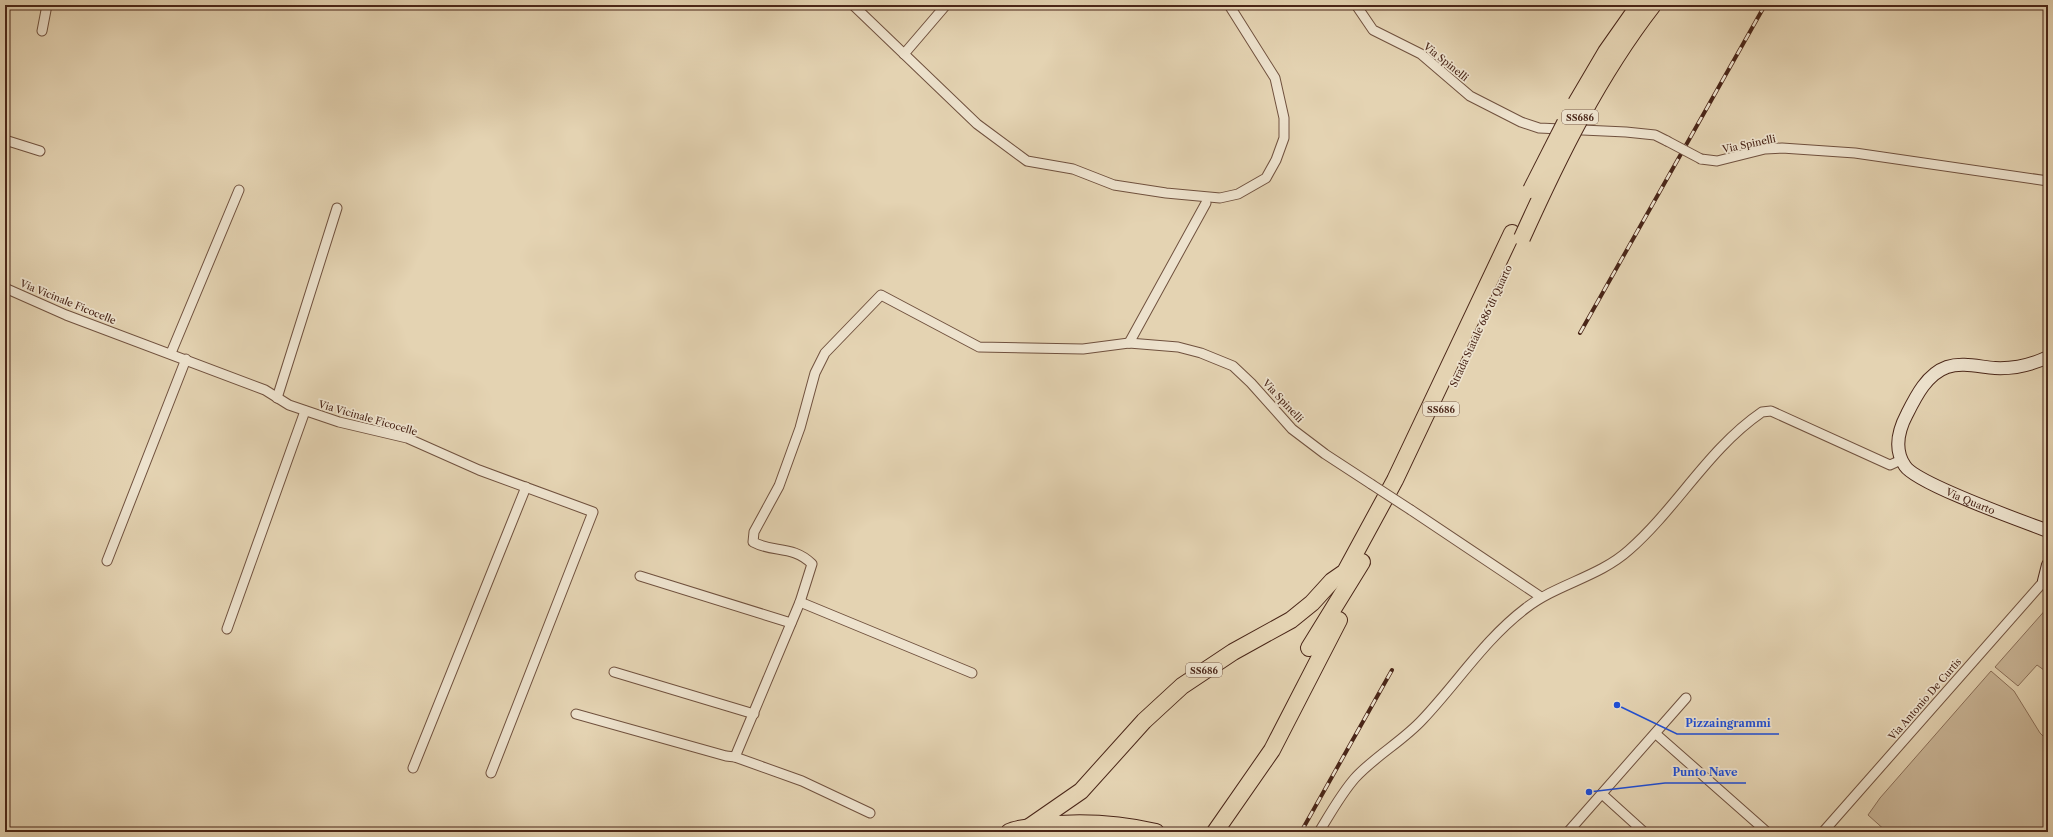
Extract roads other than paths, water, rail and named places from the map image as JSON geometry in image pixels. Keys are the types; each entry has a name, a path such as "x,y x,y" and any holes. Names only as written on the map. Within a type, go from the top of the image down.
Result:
{"highway":[{"name":"Strada Statale 686 di Quarto","path":"1309,648 1349,574 1409,476 1517,235 1547,157 1584,88 1606,52 1639,5"},
{"name":"Strada Statale 686 di Quarto","path":"1517,235 1546,186 1592,95 1654,5"},
{"name":"SS686","path":"1029,827 1081,791 1144,721 1182,686 1233,652 1291,620 1312,603 1332,581 1349,574 1351,595 1279,738 1218,830"},
{"name":"SS686","path":"1081,791 1076,803 1076,813 1088,828"},
{"name":"SS686","path":"1009,832 1029,827 1129,827 1156,832"}],"street":[{"path":"42,31 47,5"},
{"path":"853,5 977,124 1027,161 1073,169 1114,185 1208,200 1238,194 1266,178 1276,160 1284,138 1284,118 1276,78 1228,5"},
{"path":"904,54 946,5"},
{"name":"Via Spinelli","path":"1356,5 1373,30 1421,54 1470,96 1521,122 1539,128 1626,132 1655,135 1701,159 1717,161 1765,150 1782,148 1855,153 2048,181"},
{"path":"5,140 40,151"},
{"path":"171,353 239,190"},
{"path":"1129,343 1208,200"},
{"path":"277,398 337,208"},
{"name":"Via Vicinale Ficocelle","path":"5,288 66,315 171,353 265,390 289,406 340,422 406,438 479,470 593,512 491,773"},
{"name":"Via Spinelli","path":"800,602 812,564 805,557 786,550 760,546 753,542 754,532 779,486 800,428 815,373 825,353 881,295 979,347 1083,349 1129,343 1178,348 1201,354 1233,366 1251,383 1292,429 1325,454 1541,597"},
{"path":"1319,832 1355,778 1423,720 1486,644 1541,597 1612,564 1628,551 1662,516 1704,464 1733,436 1765,411 1771,411 1890,465 1901,460 1898,442 1905,417 1920,391 1931,378 1941,370 1954,365 1996,368 2022,367 2048,357"},
{"path":"107,562 186,360"},
{"path":"227,630 305,411"},
{"name":"Via Quarto","path":"1901,460 1909,471 1925,481 2046,532"},
{"path":"413,768 526,488"},
{"name":"Via Antonio De Curtis","path":"1823,832 2047,572"},
{"path":"640,576 791,623"},
{"path":"736,756 800,602 972,672"},
{"path":"614,672 754,714"},
{"path":"1568,832 1656,734 1686,698"},
{"path":"576,714 726,756 736,756 802,781 870,813"},
{"path":"1656,734 1767,832"},
{"path":"1602,794 1644,832"}],"railway":[{"path":"1580,333 1765,5"},
{"path":"1301,832 1392,670"}],"place":[{"name":"Pizzaingrammi","path":"1617,705"},
{"name":"Punto Nave","path":"1589,792"}]}
